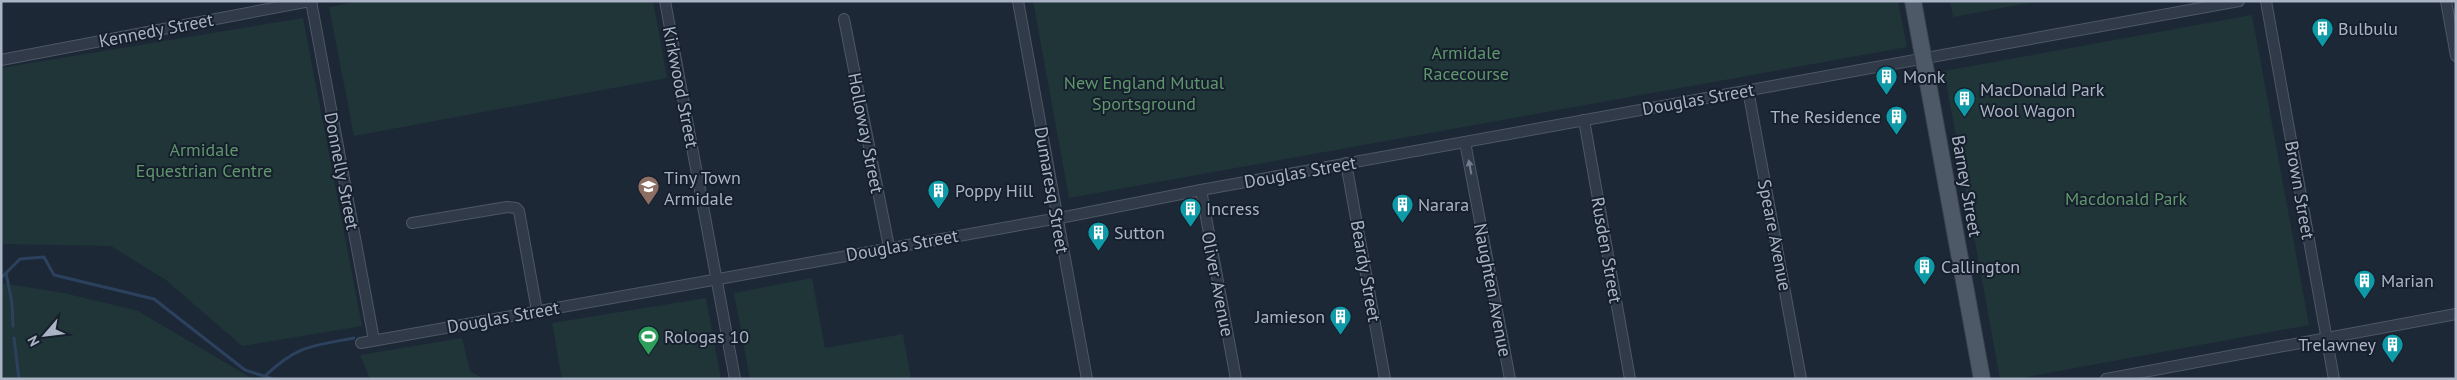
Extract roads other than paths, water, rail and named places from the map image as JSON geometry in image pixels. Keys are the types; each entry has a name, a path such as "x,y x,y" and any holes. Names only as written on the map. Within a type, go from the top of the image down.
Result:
{"main road":[{"name":"Barney Street","path":"1913,1 1982,379"}],"street":[{"name":"Kennedy Street","path":"1,60 310,1"},
{"name":"Donnelly Street","path":"310,1 374,340"},
{"name":"Kirkwood Street","path":"665,1 735,379"},
{"name":"Dumaresq Street","path":"1018,1 1087,379"},
{"name":"Douglas Street","path":"361,343 1057,218 1346,163 2239,1"},
{"name":"Brown Street","path":"2266,1 2334,379"},
{"path":"2446,1 2456,56"},
{"name":"Holloway Street","path":"844,19 889,247"},
{"name":"Speare Avenue","path":"1748,90 1801,379"},
{"name":"Rusden Street","path":"1584,120 1630,379"},
{"name":"Naughten Avenue","path":"1465,142 1510,379"},
{"name":"Beardy Street","path":"1346,163 1385,379"},
{"name":"Oliver Avenue","path":"1201,190 1236,379"},
{"path":"412,223 506,207 516,208 519,211 537,310"},
{"path":"2106,379 2456,314"}],"waterway":[{"path":"1,278 20,259 44,257 54,275 154,299 245,370 273,379"},
{"path":"6,273 12,303 13,326"},
{"path":"14,338 19,379"},
{"path":"265,376 287,358 306,348 354,338"}],"place":[{"name":"Bulbulu","path":"2322,47"},
{"name":"Monk","path":"1887,95"},
{"name":"MacDonald Park Wool Wagon","path":"1964,118"},
{"name":"The Residence","path":"1897,135"},
{"name":"Tiny Town Armidale","path":"648,206"},
{"name":"Poppy Hill","path":"939,209"},
{"name":"Narara","path":"1402,223"},
{"name":"Incress","path":"1190,227"},
{"name":"Sutton","path":"1098,251"},
{"name":"Callington","path":"1925,285"},
{"name":"Marian","path":"2365,299"},
{"name":"Jamieson","path":"1341,335"},
{"name":"Rologas 10","path":"648,355"},
{"name":"Trelawney","path":"2392,363"}],"park label":[{"name":"Armidale Racecourse","path":"1466,62"},
{"name":"New England Mutual Sportsground","path":"1144,92"},
{"name":"Armidale Equestrian Centre","path":"204,159"},
{"name":"Macdonald Park","path":"2126,198"}]}
